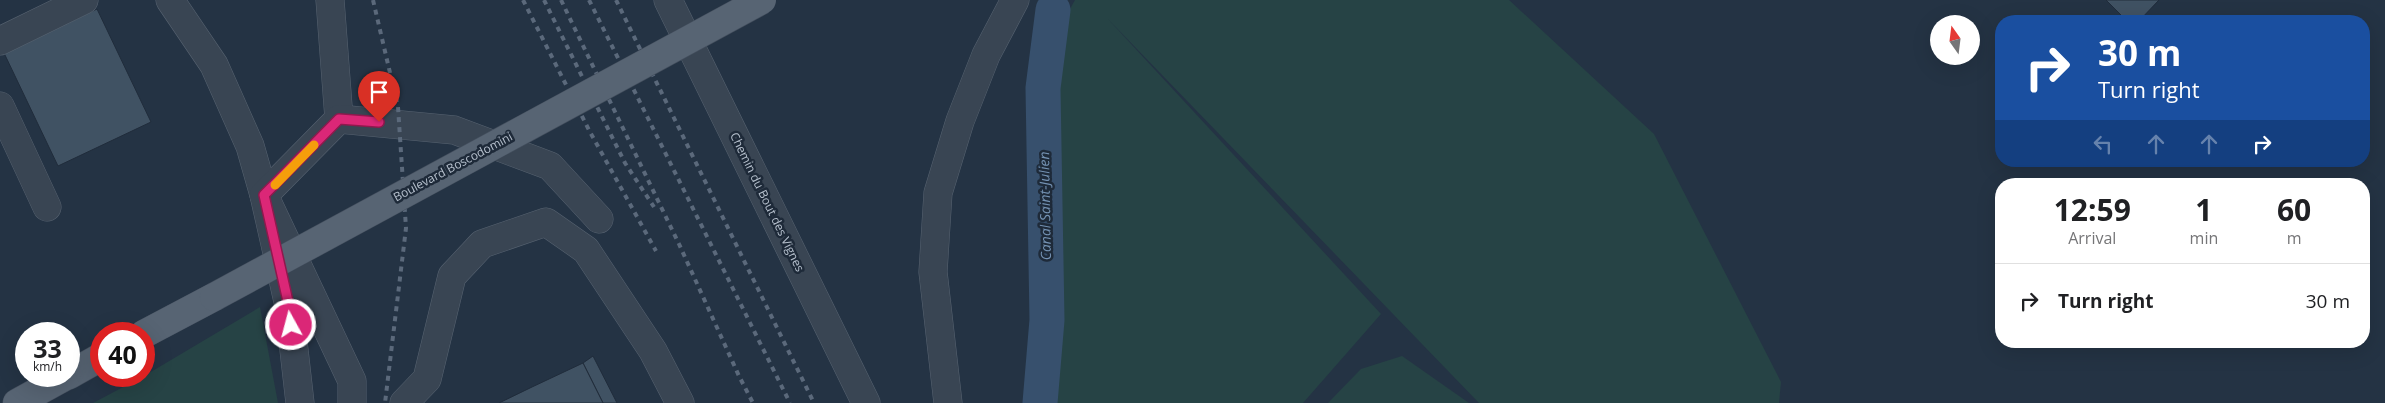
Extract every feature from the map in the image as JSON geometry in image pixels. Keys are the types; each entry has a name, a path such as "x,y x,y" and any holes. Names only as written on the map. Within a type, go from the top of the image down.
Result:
{"main road":[{"name":"Boulevard Boscodomini","path":"155,328 762,0"},
{"path":"17,403 47,387"}],"street":[{"path":"0,41 84,0"},
{"path":"170,0 214,65 250,146 264,195 289,306 300,403"},
{"path":"264,195 339,119 330,0"},
{"name":"Chemin du Bout des Vignes","path":"668,0 866,403"},
{"path":"948,403 933,272 938,193 960,121 983,64 1015,0"},
{"path":"0,106 47,207"},
{"path":"339,119 454,130 550,166 599,219"},
{"path":"264,195 356,396"},
{"path":"404,403 427,379 452,276 482,244 546,222 586,250 653,351 680,403"}],"green space":[{"path":"1075,0 1509,0 1654,134 1781,382 1779,403 1479,403 1107,18 1381,314 1303,403 1050,403 1056,101 1065,18"},
{"path":"260,307 278,403 93,403 123,387 155,387 155,369"},
{"path":"1402,356 1469,403 1328,403 1361,369"}],"building":[{"path":"2106,0 2159,0 2145,15 2121,15"},
{"path":"97,9 151,122 58,166 4,53"},
{"path":"593,356 617,403 603,403 583,363"},
{"path":"583,363 603,403 499,403 532,387"}],"waterway":[{"name":"Canal Saint-Julien","path":"1040,403 1047,320 1043,88 1053,10"}],"railway":[{"path":"373,0 398,107 406,228 385,403"},
{"path":"523,0 590,132 656,251"},
{"path":"544,0 625,163 654,207"},
{"path":"561,0 679,244 753,403"},
{"path":"589,0 790,403"},
{"path":"616,0 814,403"}],"slow traffic":[{"path":"275,185 314,145"}],"route":[{"path":"291,325 289,306 264,195 339,119 379,122"}]}
